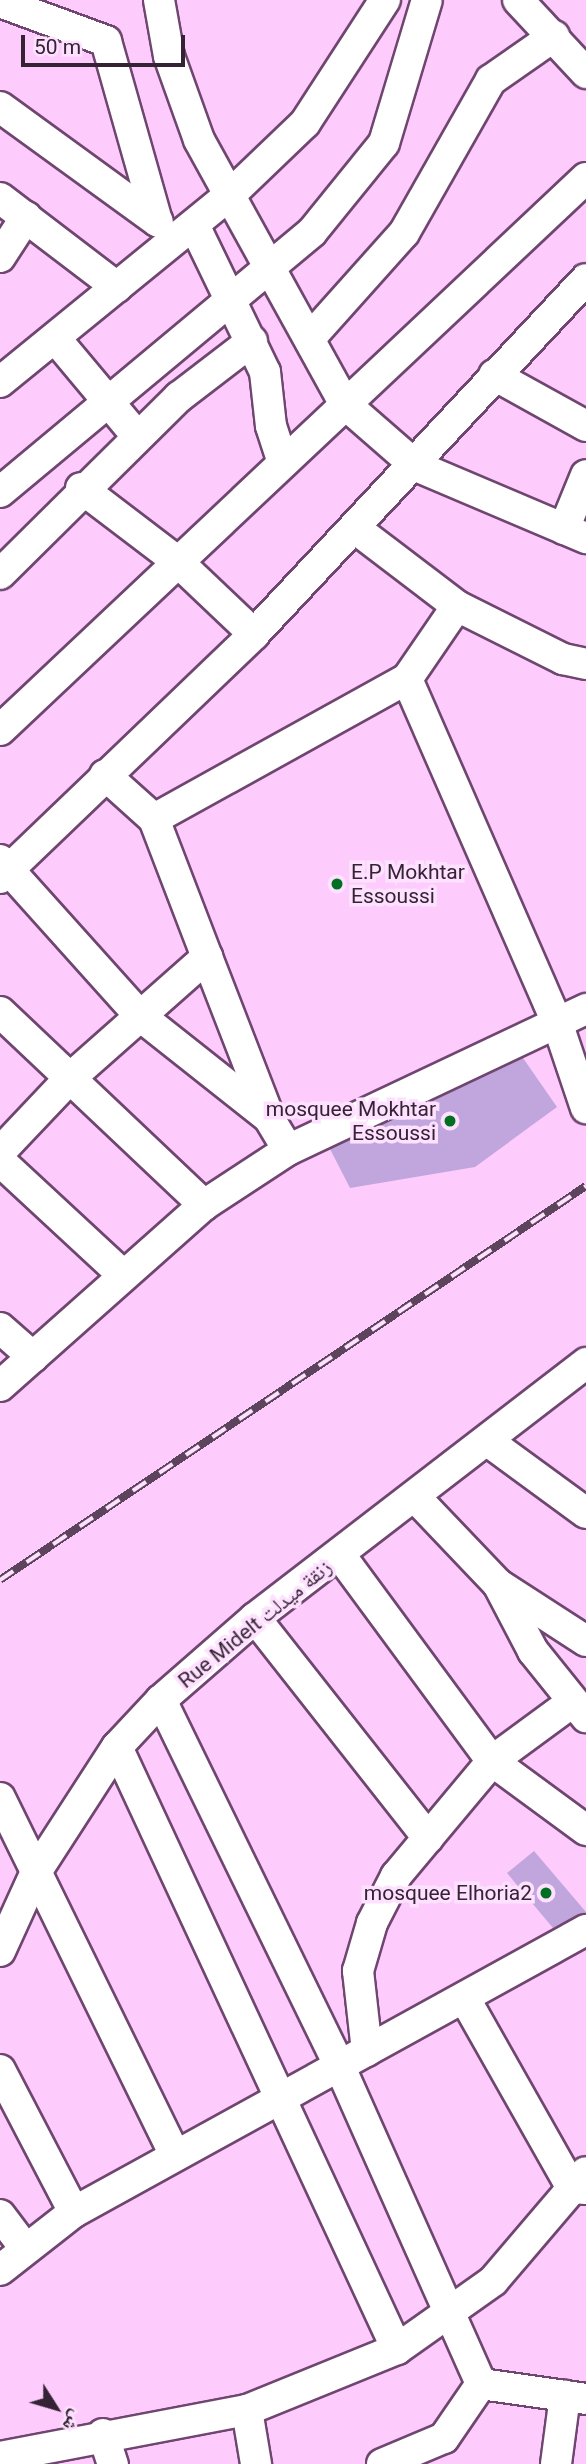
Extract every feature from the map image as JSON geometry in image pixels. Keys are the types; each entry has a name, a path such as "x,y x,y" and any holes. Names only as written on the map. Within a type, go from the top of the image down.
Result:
{"street":[{"path":"159,0 182,100 345,404 416,466 575,534 586,475"},
{"path":"0,382 117,287 176,228 232,193 305,123 385,0"},
{"path":"0,492 234,303 312,232 384,143 427,0"},
{"path":"518,0 584,63"},
{"path":"0,2 79,13 110,47 176,228 234,303 252,341 283,462"},
{"path":"310,338 404,233 491,80 554,36"},
{"path":"0,107 176,228"},
{"path":"0,730 586,178"},
{"path":"0,198 117,287"},
{"path":"0,257 26,217"},
{"path":"269,1118 139,1016 3,869 254,634 416,466 494,375 586,279"},
{"path":"55,338 137,436"},
{"path":"0,574 81,488 137,436 252,341"},
{"path":"494,375 586,426"},
{"path":"81,488 178,562 254,634"},
{"path":"356,528 457,606 563,659 586,664"},
{"path":"154,819 407,678 457,606"},
{"path":"407,678 557,1022 586,1108"},
{"path":"105,775 154,819 269,1118 288,1150"},
{"path":"0,1152 68,1080 207,957"},
{"path":"0,1386 204,1205 288,1150 586,1009"},
{"path":"0,1012 68,1080 204,1205"},
{"path":"0,1161 123,1275"},
{"path":"0,1328 33,1357"},
{"name":"Rue Midelt زنقة ميدلت","path":"0,1951 36,1872 117,1747 161,1700 255,1618 489,1442 586,1363"},
{"path":"489,1442 586,1513"},
{"path":"416,1498 498,1584 586,1640"},
{"path":"340,1555 492,1761 586,1830"},
{"path":"367,2052 359,1971 372,1923 396,1876 492,1761 578,1710 533,1651 498,1584"},
{"path":"255,1618 428,1838"},
{"path":"161,1700 340,2067 481,2384"},
{"path":"117,1747 397,2349"},
{"path":"0,1798 175,2156"},
{"path":"0,2270 23,2246 74,2212 466,1999 586,1930"},
{"path":"0,2457 103,2434 247,2410 397,2349 449,2317 523,2253 582,2183 466,1999"},
{"path":"0,2070 74,2212"},
{"path":"0,2215 23,2246"},
{"path":"481,2384 576,2398 556,2464"},
{"path":"382,2464 442,2451 481,2384"},
{"path":"247,2410 256,2464"},
{"path":"103,2434 113,2464"}],"building":[{"name":"mosquee Mokhtar Essoussi","path":"523,1058 557,1107 475,1167 350,1188 330,1149"},
{"name":"mosquee Elhoria2","path":"534,1851 586,1912 553,1928 507,1873"}],"railway":[{"path":"0,1580 586,1186"}],"place":[{"name":"E.P Mokhtar Essoussi","path":"337,884"},
{"name":"mosquee Mokhtar Essoussi","path":"450,1121"},
{"name":"mosquee Elhoria2","path":"546,1893"}]}
